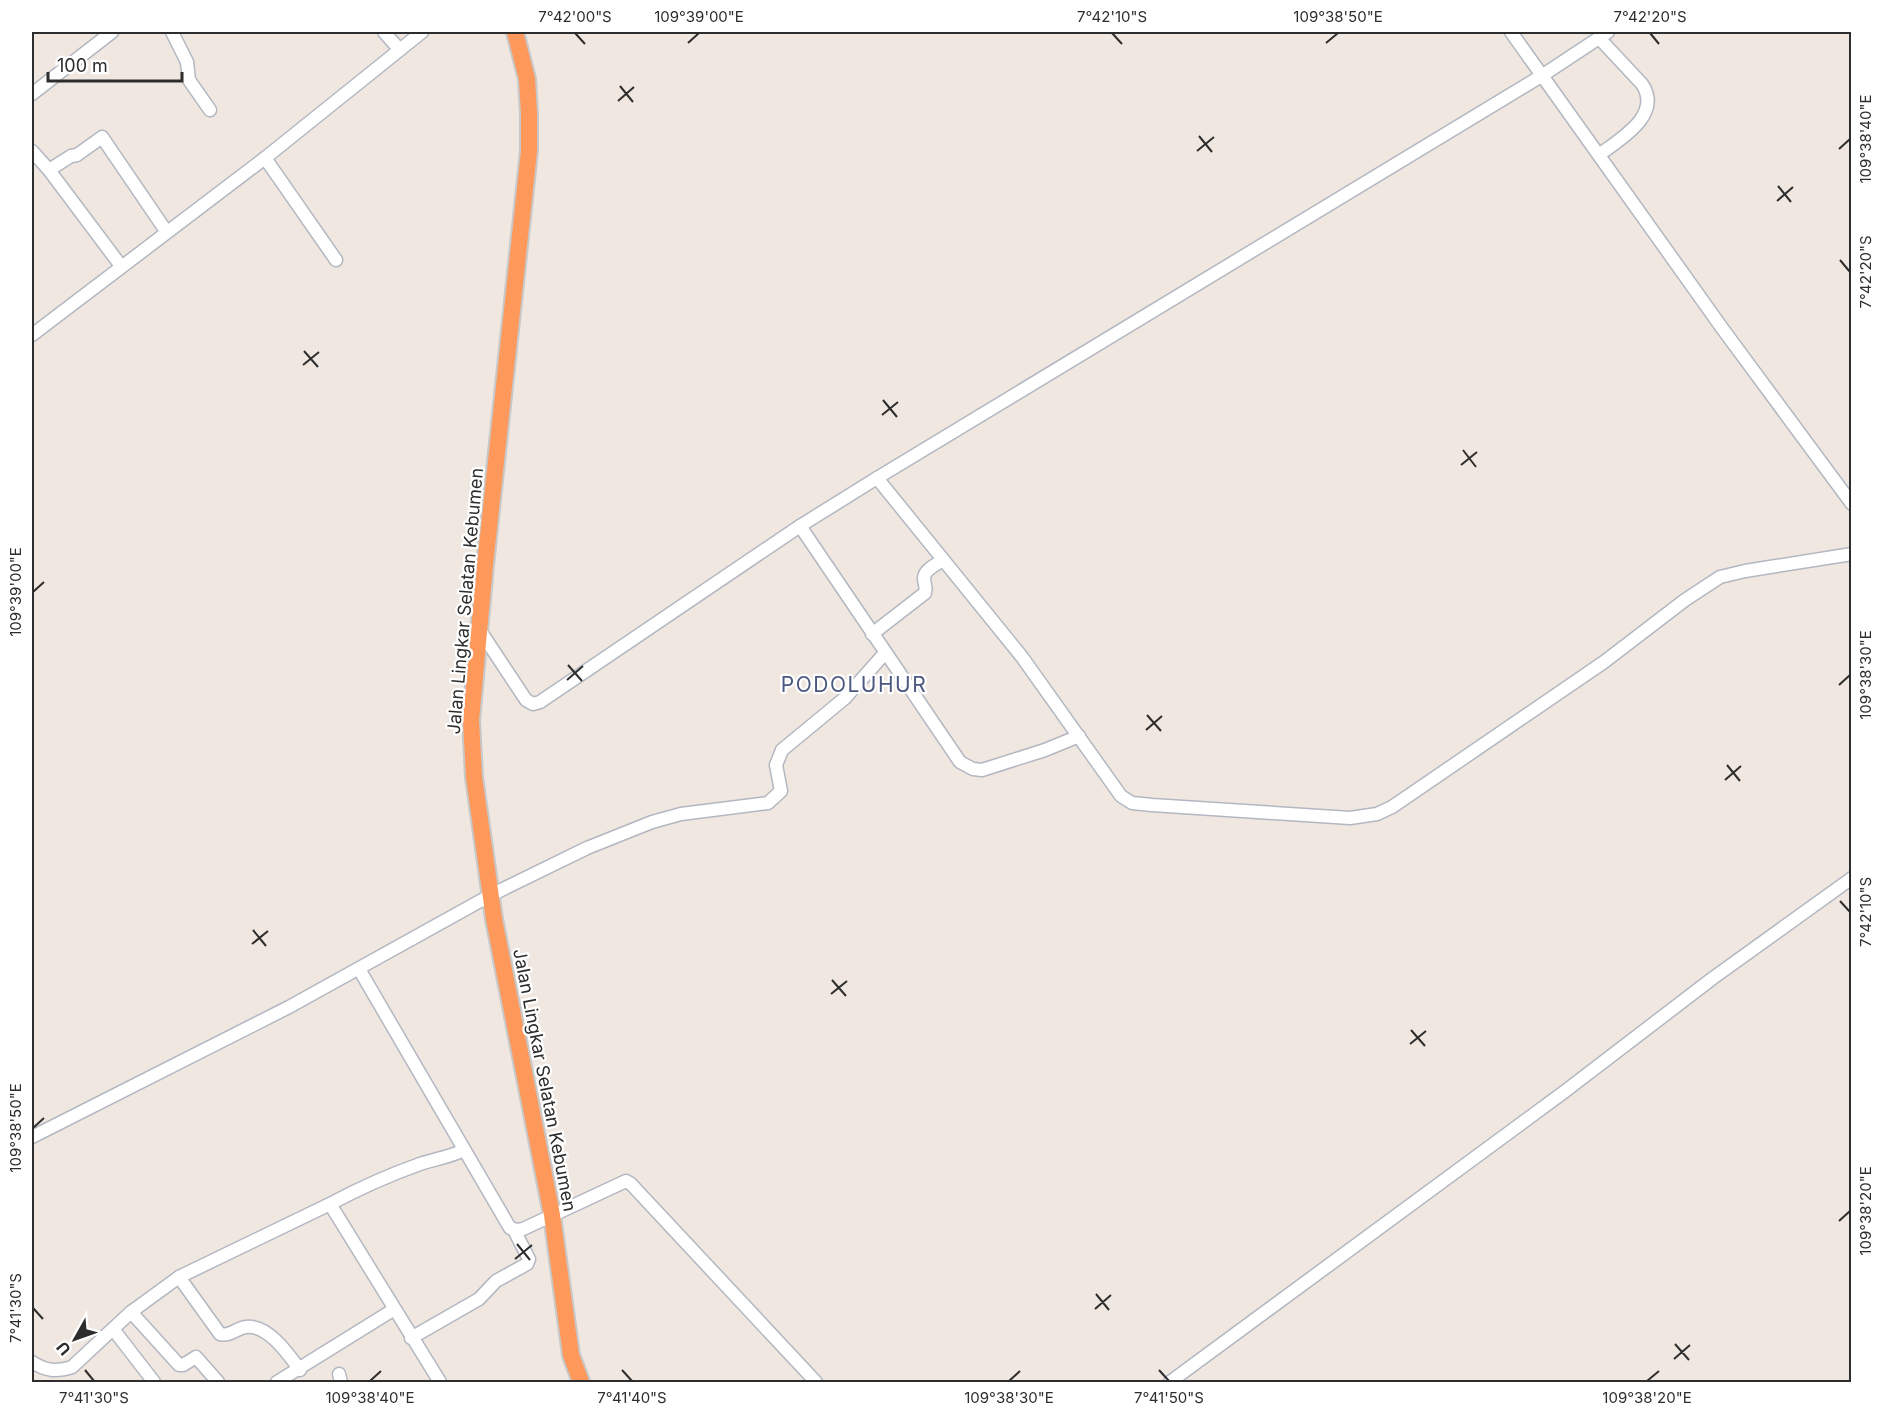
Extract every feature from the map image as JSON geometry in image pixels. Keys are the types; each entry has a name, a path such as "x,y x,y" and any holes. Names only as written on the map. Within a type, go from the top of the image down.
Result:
{"highway":[{"name":"Jalan Lingkar Selatan Kebumen","path":"515,32 526,79 530,114 529,151 471,720 474,777 494,919 552,1215 571,1354 581,1383"}],"street":[{"path":"32,94 112,32"},
{"path":"172,32 187,62 189,80 210,110"},
{"path":"384,32 399,49"},
{"path":"32,335 265,158 422,32"},
{"path":"1510,32 1851,504"},
{"path":"479,629 526,700 533,704 540,702 800,526 1542,75 1604,35 1642,84 1648,99 1647,108 1634,128 1599,155"},
{"path":"49,170 102,137 166,231"},
{"path":"32,152 49,170 121,266"},
{"path":"265,158 336,260"},
{"path":"877,478 1016,649 1121,796 1132,803 1350,818 1377,814 1392,807 1604,662 1684,600 1720,577 1851,554"},
{"path":"800,526 957,758 966,766 982,770 1045,750 1079,736"},
{"path":"872,634 925,593 926,573 943,560"},
{"path":"32,1137 361,973 491,897 586,848 652,822 681,814 768,803 781,790 776,765 782,750 845,698 885,653"},
{"path":"1170,1383 1564,1092 1713,978 1851,878"},
{"path":"361,973 529,1259 527,1264 496,1281 479,1299 411,1338"},
{"path":"32,1362 52,1371 72,1367 131,1312 179,1277 414,1166 464,1150"},
{"path":"514,1230 520,1230 623,1181 631,1184 816,1383"},
{"path":"330,1204 393,1310 440,1383"},
{"path":"179,1277 220,1334 227,1335 247,1327 258,1329 284,1348 300,1370"},
{"path":"277,1383 393,1310"},
{"path":"131,1312 179,1365 196,1357 218,1383"},
{"path":"113,1329 154,1383"}],"district":[{"name":"PODOLUHUR","path":"854,684"}]}
